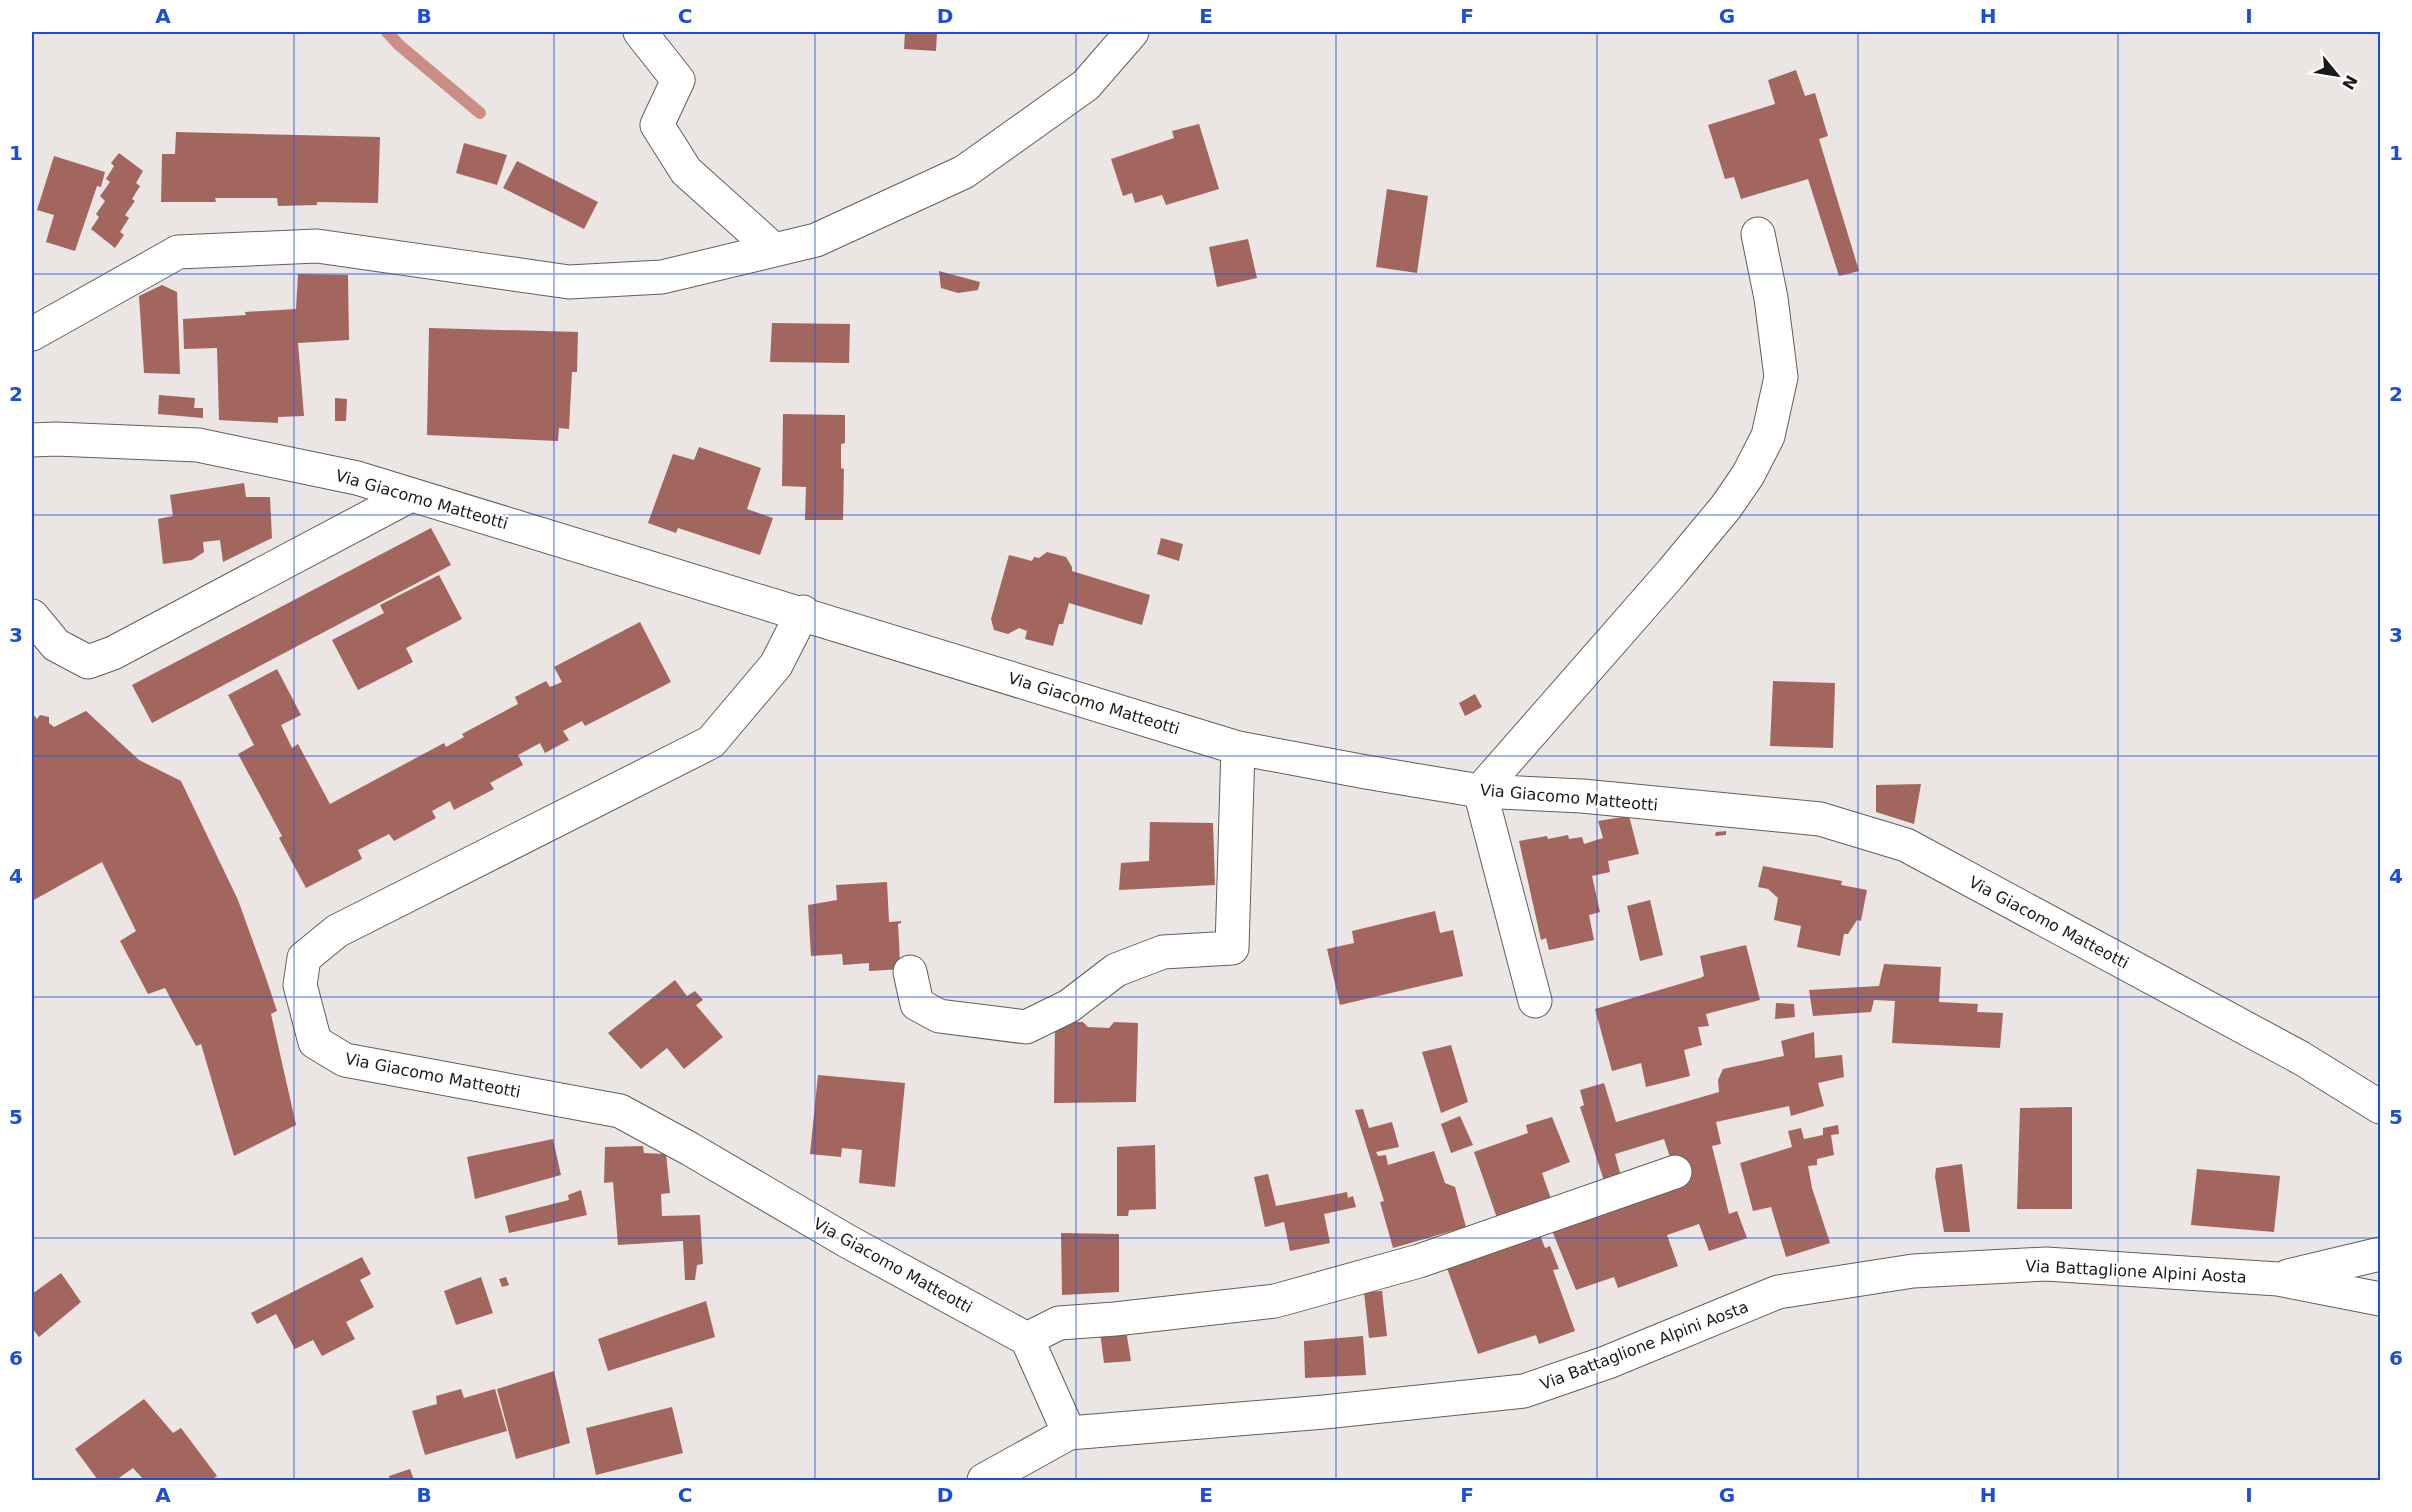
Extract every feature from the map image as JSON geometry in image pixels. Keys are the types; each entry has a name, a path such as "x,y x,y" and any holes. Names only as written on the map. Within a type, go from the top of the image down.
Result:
{"street":[{"path":"640,32 678,80 657,125 686,171 774,250"},
{"path":"32,334 178,252 317,246 569,282 662,277 816,240 964,172 1086,86 1132,32"},
{"path":"1535,1001 1480,790 1672,572 1726,507 1748,475 1768,436 1781,377 1771,298 1758,234"},
{"name":"Via Giacomo Matteotti","path":"32,440 198,445 357,478 803,612 1238,748 1480,790 1582,796 1820,819 1906,845 2301,1058 2380,1107"},
{"path":"32,616 56,645 88,662 113,653 411,495"},
{"name":"Via Giacomo Matteotti","path":"803,612 776,665 711,742 337,930 304,958 300,985 315,1042 345,1060 620,1112 1027,1339"},
{"path":"910,972 917,1004 939,1016 1026,1027 1069,1006 1116,970 1163,952 1232,948 1238,748"},
{"name":"Via Giacomo Matteotti","path":"2301,1058 2380,1078"},
{"path":"1069,1433 1027,1339 1059,1323 1275,1301 1419,1262 1675,1172"},
{"name":"Via Battaglione Alpini Aosta","path":"2278,1279 2380,1254"},
{"name":"Via Battaglione Alpini Aosta","path":"984,1480 1069,1433 1324,1412 1524,1391 1608,1362 1778,1292 1912,1271 2046,1264 2278,1279 2380,1299"}],"building":[{"path":"905,32 937,32 936,51 904,49"},
{"path":"1796,70 1805,96 1815,93 1828,136 1819,139 1859,271 1839,276 1808,179 1741,199 1734,177 1725,179 1708,125 1775,104 1768,80"},
{"path":"1199,124 1219,189 1166,205 1162,195 1135,203 1132,193 1123,196 1111,159 1174,138 1172,131"},
{"path":"176,132 380,137 378,203 317,202 317,205 278,206 277,198 215,198 216,202 161,202 162,154 175,154"},
{"path":"464,143 507,155 497,185 456,173"},
{"path":"119,153 143,171 136,183 140,186 132,199 135,201 125,215 129,218 120,232 124,235 115,248 91,229 99,217 96,214 105,201 100,196 110,182 106,179 114,166 111,163"},
{"path":"54,156 105,172 101,187 97,186 75,251 46,242 54,215 37,210"},
{"path":"517,161 598,202 584,229 503,188"},
{"path":"1387,189 1428,196 1417,273 1376,267"},
{"path":"1248,239 1257,278 1217,287 1209,247"},
{"path":"939,271 980,282 978,290 958,293 941,288"},
{"path":"298,274 348,275 349,340 298,343 304,416 278,417 278,423 219,420 217,348 184,349 183,319 296,309"},
{"path":"162,285 177,292 180,374 144,373 139,296"},
{"path":"772,323 850,324 849,363 770,362"},
{"path":"429,328 578,332 577,372 572,372 569,429 559,428 558,441 427,435"},
{"path":"159,395 195,398 194,408 203,408 203,418 158,414"},
{"path":"335,398 347,399 346,421 335,421"},
{"path":"783,414 845,415 845,443 841,444 841,468 844,469 843,520 805,520 806,487 782,486"},
{"path":"699,447 761,468 747,509 773,518 760,555 678,528 676,533 648,523 673,454 694,460"},
{"path":"244,483 246,497 270,497 272,538 223,562 220,540 203,542 204,552 192,560 163,564 158,519 173,516 170,495"},
{"path":"431,528 451,565 152,723 132,685"},
{"path":"1161,538 1183,544 1179,561 1157,554"},
{"path":"1047,552 1066,557 1072,571 1150,595 1142,625 1069,603 1063,624 1059,624 1053,646 1025,639 1027,631 1019,628 1008,634 994,630 991,619 1009,555 1032,561 1034,557 1039,558"},
{"path":"439,575 462,619 406,648 413,662 358,690 332,640 384,613 380,605"},
{"path":"640,622 671,682 585,726 582,721 563,731 569,740 545,753 540,743 518,755 523,765 490,783 494,789 454,810 450,801 432,811 436,818 394,841 389,834 358,850 362,859 306,888 279,838 282,836 238,754 254,745 228,695 277,669 301,715 281,725 292,748 298,744 330,804 444,743 446,747 464,737 462,734 518,704 515,697 546,681 550,687 562,682 554,667"},
{"path":"1773,681 1835,683 1833,748 1770,746"},
{"path":"1475,694 1482,707 1465,716 1459,703"},
{"path":"86,711 139,760 181,781 238,900 277,1011 271,1014 296,1125 234,1156 201,1044 196,1046 165,988 148,994 120,941 136,931 102,862 32,901 32,713 37,719 40,715 49,717 49,723 54,727"},
{"path":"1921,784 1914,824 1876,812 1876,785"},
{"path":"1629,816 1639,854 1608,861 1610,872 1592,876 1600,912 1589,915 1594,940 1549,950 1546,938 1541,940 1519,841 1568,835 1569,839 1582,837 1584,844 1603,838 1598,821"},
{"path":"1150,822 1213,823 1215,885 1119,890 1121,863 1149,861"},
{"path":"1726,831 1726,835 1715,836 1716,832"},
{"path":"1763,866 1842,881 1841,885 1867,890 1861,921 1857,920 1848,934 1844,934 1840,956 1797,947 1801,926 1774,920 1778,898 1768,889 1758,887"},
{"path":"887,882 889,922 901,921 898,924 900,966 904,969 869,971 869,963 843,965 842,954 811,956 808,905 837,900 836,885"},
{"path":"1650,900 1663,955 1640,961 1627,906"},
{"path":"1435,911 1440,933 1453,930 1463,976 1340,1005 1327,949 1354,943 1352,931"},
{"path":"1746,945 1760,1000 1706,1014 1709,1026 1698,1027 1702,1045 1684,1050 1690,1076 1646,1087 1641,1063 1612,1071 1595,1009 1700,978 1704,976 1700,956"},
{"path":"1884,964 1941,967 1939,1002 1978,1004 1977,1012 2003,1013 2000,1048 1892,1043 1895,1001 1874,1000 1871,1012 1813,1016 1809,990 1879,986"},
{"path":"675,980 687,996 695,991 703,1000 696,1005 723,1037 684,1069 667,1048 641,1069 608,1033"},
{"path":"1776,1003 1794,1004 1795,1017 1775,1019"},
{"path":"1055,1022 1083,1022 1088,1027 1109,1028 1114,1022 1138,1023 1136,1102 1054,1103"},
{"path":"1814,1032 1815,1058 1842,1055 1844,1077 1818,1083 1824,1106 1791,1116 1789,1106 1716,1122 1721,1144 1712,1146 1729,1214 1737,1211 1747,1238 1709,1251 1699,1224 1667,1235 1678,1266 1618,1288 1614,1277 1576,1290 1549,1223 1675,1172 1664,1139 1615,1154 1623,1184 1607,1190 1580,1107 1584,1105 1580,1090 1604,1083 1616,1122 1719,1092 1718,1080 1723,1069 1784,1056 1781,1041"},
{"path":"1451,1045 1468,1102 1441,1113 1422,1052"},
{"path":"818,1075 905,1083 895,1187 859,1183 862,1150 842,1148 841,1157 810,1154"},
{"path":"2072,1107 2072,1209 2017,1209 2020,1108"},
{"path":"1363,1109 1369,1128 1392,1122 1399,1147 1376,1152 1378,1156 1386,1155 1388,1165 1434,1151 1445,1183 1455,1187 1466,1227 1393,1248 1380,1202 1384,1201 1355,1110"},
{"path":"1460,1116 1473,1145 1451,1153 1441,1124"},
{"path":"1552,1117 1570,1162 1542,1173 1551,1199 1497,1218 1474,1152 1528,1133 1526,1125"},
{"path":"1838,1125 1839,1134 1831,1135 1834,1155 1817,1159 1817,1165 1808,1166 1812,1188 1830,1243 1786,1257 1771,1207 1753,1211 1740,1163 1792,1147 1788,1131 1801,1128 1804,1139 1823,1135 1823,1128"},
{"path":"553,1139 561,1175 475,1199 467,1157"},
{"path":"1155,1145 1156,1209 1129,1210 1128,1216 1117,1216 1117,1147"},
{"path":"643,1146 644,1153 666,1154 670,1193 661,1194 662,1216 700,1215 703,1264 697,1265 695,1280 685,1280 683,1241 618,1245 613,1182 604,1183 605,1147"},
{"path":"1962,1164 1970,1232 1944,1232 1935,1177 1936,1168"},
{"path":"2197,1169 2280,1176 2274,1232 2191,1225"},
{"path":"1268,1174 1276,1206 1347,1192 1348,1198 1353,1196 1356,1207 1324,1214 1330,1243 1290,1251 1284,1222 1265,1227 1254,1177"},
{"path":"581,1190 587,1215 509,1233 505,1216 569,1200 568,1195"},
{"path":"1537,1227 1545,1248 1550,1246 1559,1269 1553,1270 1575,1331 1539,1344 1536,1335 1478,1354 1444,1260"},
{"path":"1061,1233 1119,1234 1119,1292 1062,1295"},
{"path":"362,1257 371,1274 360,1280 374,1307 346,1322 355,1339 322,1356 313,1340 295,1349 276,1314 257,1324 251,1313"},
{"path":"61,1273 81,1302 39,1337 32,1328 32,1294"},
{"path":"481,1277 493,1313 456,1325 444,1291"},
{"path":"506,1277 509,1285 502,1287 499,1279"},
{"path":"1382,1291 1387,1336 1369,1338 1364,1292"},
{"path":"706,1301 715,1337 608,1371 598,1339"},
{"path":"1126,1330 1131,1361 1104,1363 1100,1332"},
{"path":"1363,1336 1366,1375 1305,1378 1304,1341"},
{"path":"554,1371 570,1443 516,1459 497,1389"},
{"path":"461,1389 464,1398 495,1389 507,1431 425,1455 412,1411 437,1404 436,1396"},
{"path":"144,1399 173,1433 181,1428 217,1476 211,1480 144,1480 133,1468 116,1480 98,1480 75,1449"},
{"path":"672,1407 683,1453 596,1475 586,1428"},
{"path":"410,1469 414,1480 390,1480 389,1476"}],"waterway":[{"path":"387,32 399,45 480,113"}]}
